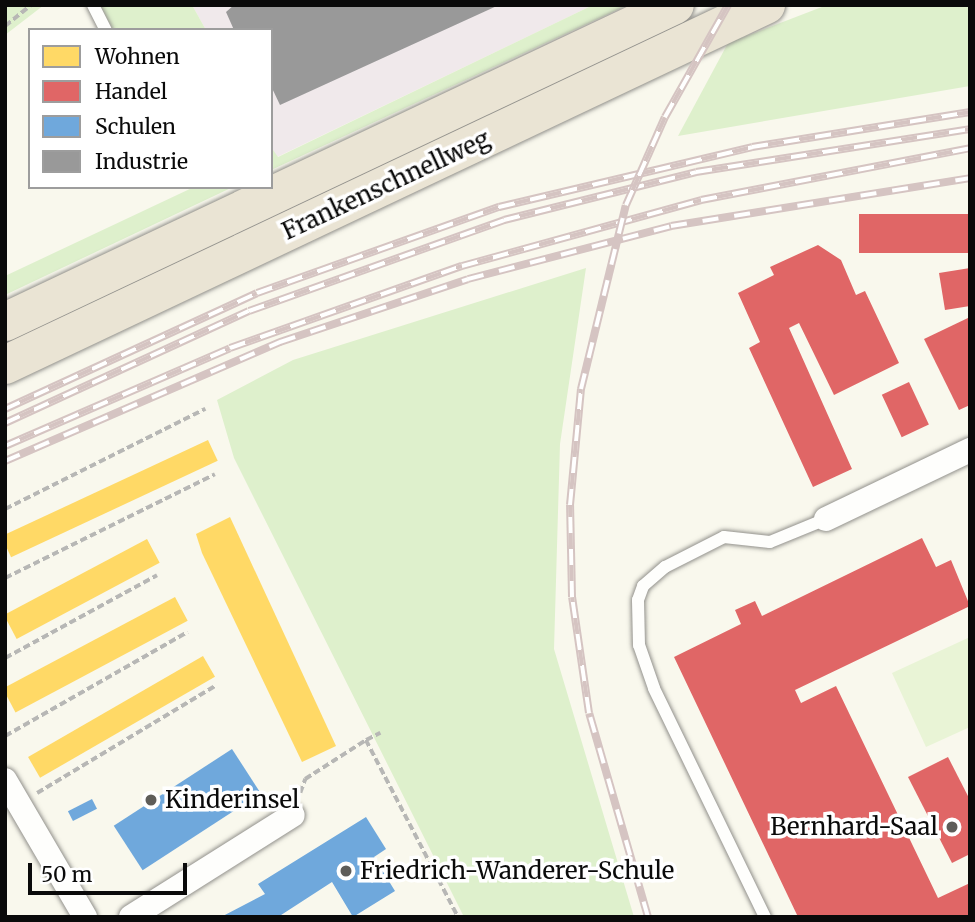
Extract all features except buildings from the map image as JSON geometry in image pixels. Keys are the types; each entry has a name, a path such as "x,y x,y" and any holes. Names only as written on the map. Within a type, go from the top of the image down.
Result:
{"highway":[{"name":"Frankenschnellweg","path":"5,322 675,5"},
{"name":"Frankenschnellweg","path":"5,365 766,5"}],"street":[{"path":"826,519 970,450"},
{"path":"5,780 85,917"},
{"path":"131,917 293,815"}],"lane":[{"path":"93,5 105,28"},
{"path":"765,917 654,688 639,645 638,600 652,577 724,537 770,542 826,519"}],"path":[{"path":"5,26 31,5"},
{"path":"5,509 205,409"},
{"path":"5,578 215,474"},
{"path":"5,658 157,575"},
{"path":"5,736 187,632"},
{"path":"18,804 215,686"},
{"path":"293,815 305,779 380,733"},
{"path":"366,740 458,917"}],"shaded area":[{"path":"192,5 593,5 277,157 273,150 273,28 205,28"}],"green space":[{"path":"5,5 44,5 5,35"},
{"path":"100,5 192,5 205,28 112,28"},
{"path":"593,5 628,5 273,169 273,150 278,157"},
{"path":"827,5 970,5 970,86 678,136 728,43"},
{"path":"190,189 229,189 5,295 5,276"},
{"path":"586,268 560,444 554,649 634,917 464,917 234,458 217,400 293,360"},
{"path":"970,637 970,727 926,747 892,673"}],"railway":[{"path":"648,917 589,713 572,597 570,505 581,389 626,205 665,117 728,5"},
{"path":"5,409 257,293 499,207 752,147 970,112"},
{"path":"5,423 249,311 504,220 696,172 970,129"},
{"path":"5,446 230,348 462,266 701,200 970,148"},
{"path":"5,461 280,342 468,279 671,226 970,178"}],"place":[{"name":"Kinderinsel","path":"151,800"},
{"name":"Bernhard-Saal","path":"952,827"},
{"name":"Friedrich-Wanderer-Schule","path":"346,871"}]}
